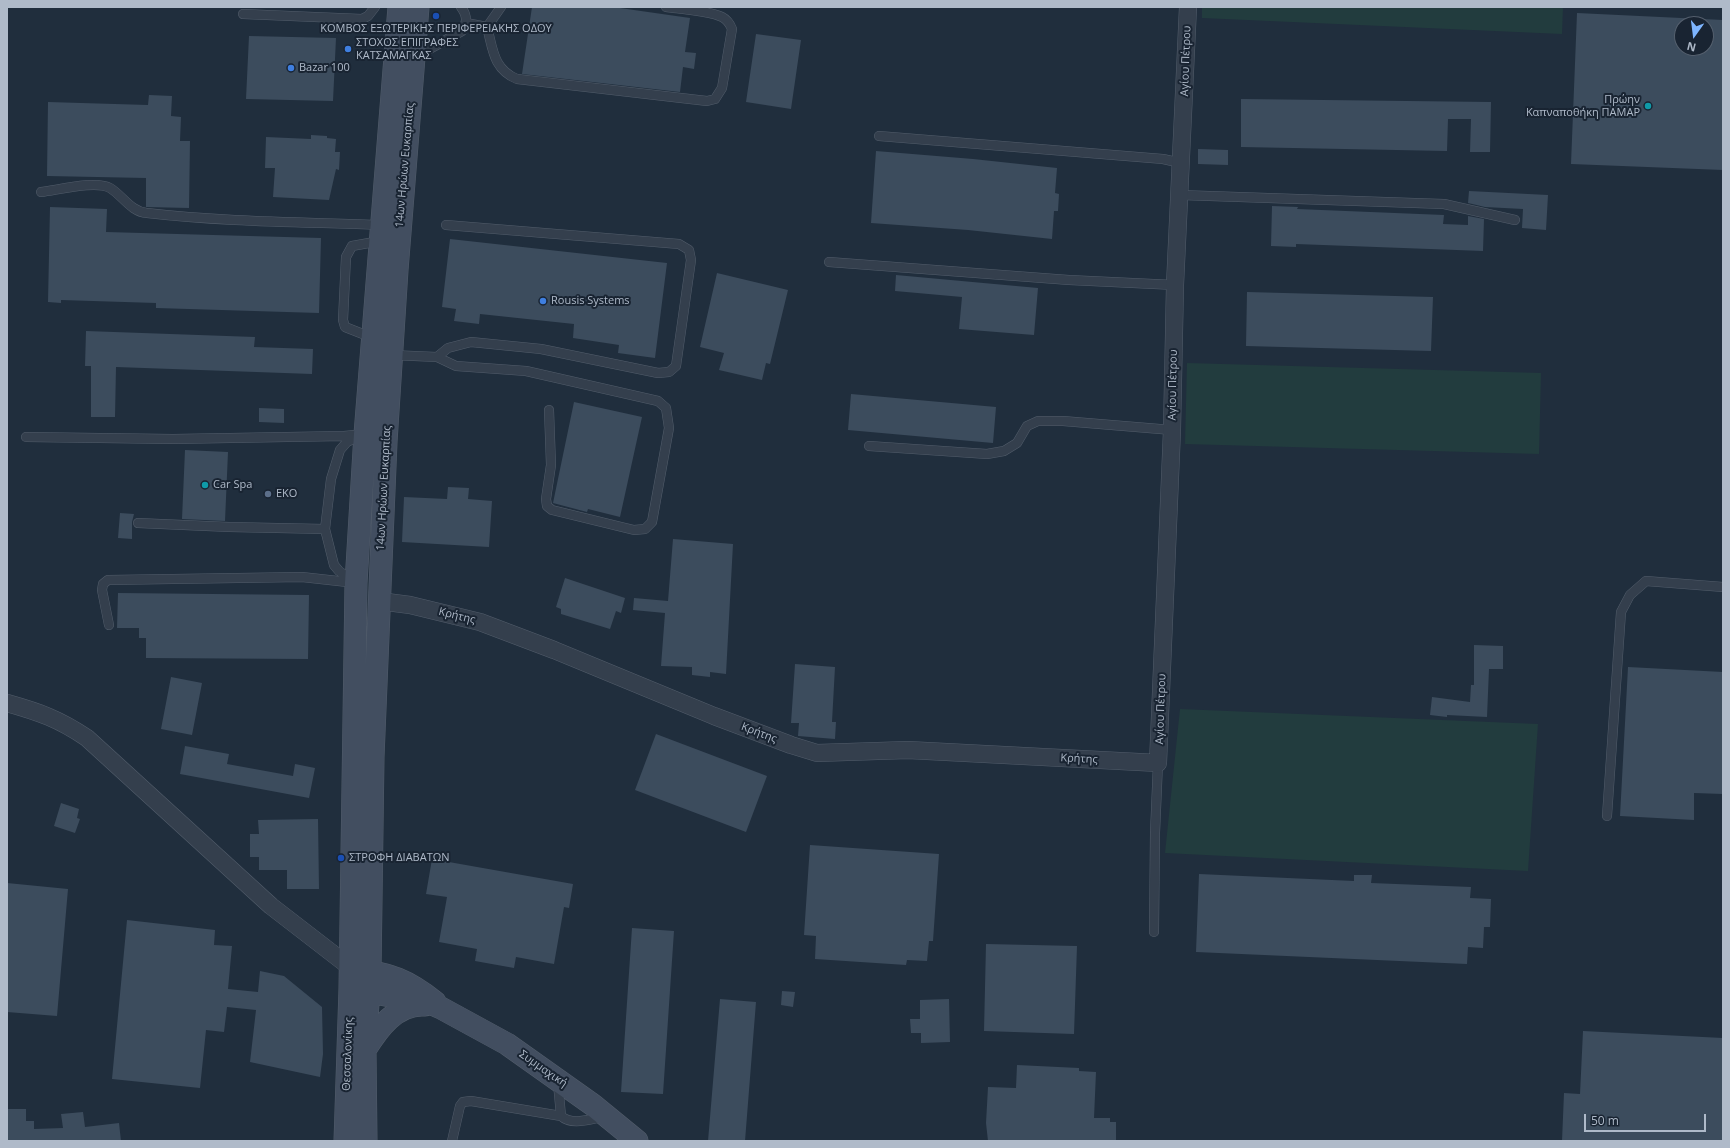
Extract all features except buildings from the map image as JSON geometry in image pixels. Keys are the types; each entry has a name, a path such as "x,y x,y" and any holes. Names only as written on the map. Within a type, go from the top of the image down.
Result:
{"main road":[{"name":"14ων Ηρώων Ευκαρπίας","path":"360,980 356,583 365,434 399,7"},
{"name":"14ων Ηρώων Ευκαρπίας","path":"360,980 373,757 391,355 418,7"},
{"name":"Συμμαχική","path":"360,980 438,1006 507,1044 607,1116 637,1141"},
{"name":"Θεσσαλονίκης","path":"360,980 365,1050 368,1140"},
{"name":"Θεσσαλονίκης","path":"345,1141 360,980"},
{"path":"365,1050 382,1025 396,1013 420,1004 438,1006"}],"street":[{"name":"Αγίου Πέτρου","path":"1158,763 1172,430 1175,285 1188,7"},
{"name":"Κρήτης","path":"379,601 410,605 480,622 554,650 714,716 817,753 908,750 1158,763"},
{"path":"7,703 38,712 66,724 87,738 271,906 360,980"}],"lane":[{"path":"243,14 362,19 368,16 375,7"},
{"path":"413,58 462,31 466,23 465,12 461,7"},
{"path":"487,27 501,7"},
{"path":"487,27 501,70 509,76 517,79 707,101 715,99 722,88 732,29 729,22 714,14 666,7"},
{"path":"466,23 487,27"},
{"path":"879,136 1163,159 1181,163"},
{"path":"41,192 99,184 110,188 132,207 144,213 381,233"},
{"path":"1180,195 1444,204 1515,220"},
{"path":"436,356 448,348 471,342 541,349 658,373 669,372 676,366 691,260 689,250 679,244 446,225"},
{"path":"373,338 345,326 343,320 346,257 352,246 381,233"},
{"path":"829,262 1070,280 1175,285"},
{"path":"391,355 436,356 456,366 526,370 658,401 666,408 669,428 652,522 645,529 634,530 552,510 547,506 546,499 551,465 549,410"},
{"path":"869,446 987,454 1004,451 1017,443 1027,426 1038,421 1063,421 1172,430"},
{"path":"26,437 173,439 344,436 365,434"},
{"path":"356,583 339,571 334,565 325,529 331,479 340,450 347,442 365,434"},
{"path":"138,523 325,529"},
{"path":"109,625 102,590 103,584 108,580 302,577 356,583"},
{"path":"1607,816 1621,612 1630,595 1646,581 1723,587"},
{"path":"1154,932 1155,833 1158,763"},
{"path":"558,1080 561,1116"},
{"path":"452,1141 460,1106 463,1102 471,1101 561,1116 572,1122 607,1116"}],"green space":[{"path":"1202,7 1563,7 1562,34 1202,18"},
{"path":"1187,363 1541,373 1539,454 1185,444"},
{"path":"1180,709 1538,724 1528,871 1165,853"}],"place":[{"name":"ΚΟΜΒΟΣ ΕΞΩΤΕΡΙΚΗΣ ΠΕΡΙΦΕΡΕΙΑΚΗΣ ΟΔΟΥ","path":"436,16"},
{"name":"ΣΤΟΧΟΣ ΕΠΙΓΡΑΦΕΣ ΚΑΤΣΑΜΑΓΚΑΣ","path":"348,49"},
{"name":"Bazar 100","path":"291,68"},
{"name":"Πρώην Καπναποθήκη ΠΑΜΑΡ","path":"1648,106"},
{"name":"Rousis Systems","path":"543,301"},
{"name":"Car Spa","path":"205,485"},
{"name":"ΕΚΟ","path":"268,494"},
{"name":"ΣΤΡΟΦΗ ΔΙΑΒΑΤΩΝ","path":"341,858"}]}
